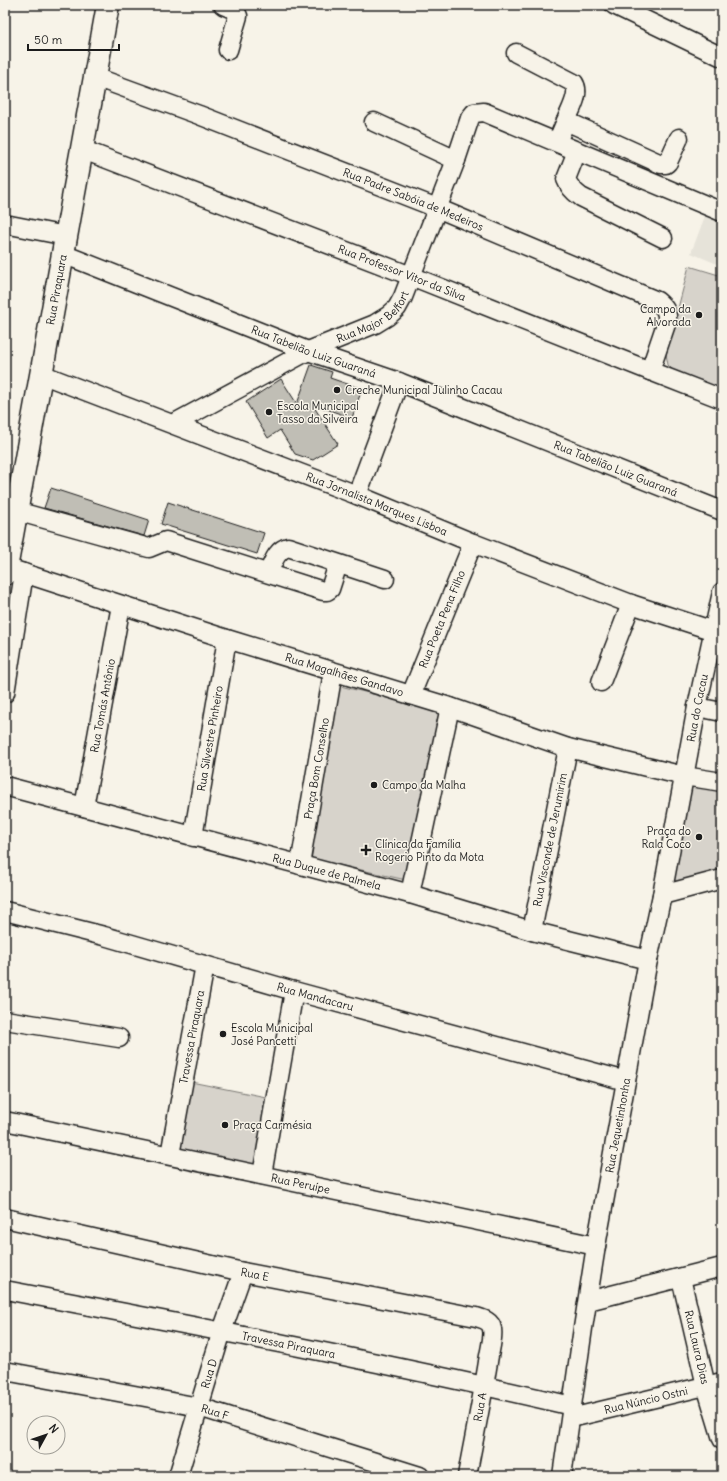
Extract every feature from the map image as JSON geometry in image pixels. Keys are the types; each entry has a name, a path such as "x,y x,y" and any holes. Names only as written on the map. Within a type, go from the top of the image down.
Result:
{"main road":[{"name":"Rua Piraquara","path":"10,570 16,511 108,5"}],"street":[{"path":"223,5 235,10 238,16 228,50"},
{"path":"614,5 722,58"},
{"path":"516,53 574,83 577,92 557,142 722,212"},
{"name":"Rua Padre Sabóia de Medeiros","path":"95,77 199,115 437,208 657,301 666,311 667,321 650,371"},
{"name":"Rua Major Belfort","path":"173,424 308,351 374,324 388,316 397,308 403,297 456,160 470,118 474,113 484,112 557,142"},
{"path":"566,121 661,164 666,164 668,162 679,138"},
{"path":"374,122 456,160"},
{"name":"Rua Professor Vitor da Silva","path":"81,149 411,276 722,399"},
{"path":"577,151 566,179 574,192 581,197 663,238"},
{"name":"Rua Tabelião Luiz Guaraná","path":"5,224 64,245 308,351 399,382 722,511"},
{"name":"Rua Jornalista Marques Lisboa","path":"41,374 357,495 473,543 631,604 716,639"},
{"path":"357,495 399,382"},
{"path":"16,511 149,548 166,541 323,591 330,589 338,564"},
{"name":"Rua Poeta Pena Filho","path":"411,696 473,543"},
{"path":"268,573 278,552 282,548 288,547 385,579"},
{"path":"5,693 10,570"},
{"name":"Rua Magalhães Gandavo","path":"10,570 121,606 450,707 568,748 684,776 722,782"},
{"name":"Rua do Cacau","path":"684,776 697,708 716,639 722,592"},
{"path":"601,682 631,604"},
{"name":"Rua Tomás Antônio","path":"84,807 121,606"},
{"name":"Rua Silvestre Pinheiro","path":"193,837 227,639"},
{"name":"Praça Bom Conselho","path":"300,865 333,672"},
{"path":"410,894 450,707"},
{"path":"697,708 722,712"},
{"name":"Rua Visconde de Jerumirim","path":"532,931 568,748"},
{"name":"Rua Jequetinhonha","path":"562,1476 596,1246 648,960 662,895 684,776"},
{"name":"Rua Duque de Palmela","path":"5,786 410,894 532,931 648,960"},
{"path":"662,895 722,879"},
{"name":"Rua Mandacaru","path":"5,911 104,936 294,991 626,1081"},
{"name":"Travessa Piraquara","path":"170,1156 205,965"},
{"path":"262,1175 294,991"},
{"path":"5,1020 119,1038"},
{"name":"Rua Peruípe","path":"5,1121 596,1246"},
{"name":"Rua E","path":"5,1218 243,1272 476,1317 490,1323 492,1329 491,1337"},
{"path":"588,1301 722,1267"},
{"name":"Rua D","path":"178,1476 222,1331 243,1272"},
{"name":"Rua Laura Dias","path":"681,1278 714,1384 722,1439"},
{"name":"Travessa Piraquara","path":"5,1290 222,1331 484,1386 571,1412"},
{"name":"Rua A","path":"467,1476 484,1386 491,1337"},
{"name":"Rua F","path":"5,1371 199,1407 420,1476"},
{"name":"Rua Núncio Ostni","path":"571,1412 714,1384"}],"shaded area":[{"path":"705,216 722,222 722,266 691,253"},
{"name":"Campo da Alvorada","path":"689,266 722,276 722,394 678,375 668,365 666,354"},
{"name":"Campo da Malha","path":"340,686 442,711 406,880 308,858"},
{"name":"Praça do Rala Coco","path":"686,780 722,785 722,873 671,886"},
{"name":"Praça Carmésia","path":"191,1082 271,1098 260,1170 179,1153"}],"building":[{"path":"311,365 332,372 330,378 362,389 352,418 312,404 338,444 313,460 295,454 280,430 268,438 246,402 281,379 297,404"},
{"path":"51,488 149,520 144,536 44,508"},
{"path":"168,502 264,533 257,554 161,524"}],"place":[{"name":"Campo da Alvorada","path":"699,315"},
{"name":"Creche Municipal Julinho Cacau","path":"337,390"},
{"name":"Escola Municipal Tasso da Silveira","path":"269,412"},
{"name":"Campo da Malha","path":"374,785"},
{"name":"Praça do Rala Coco","path":"699,837"},
{"name":"Clínica da Família Rogerio Pinto da Mota","path":"366,850"},
{"name":"Escola Municipal José Pancetti","path":"223,1034"},
{"name":"Praça Carmésia","path":"225,1125"}]}
